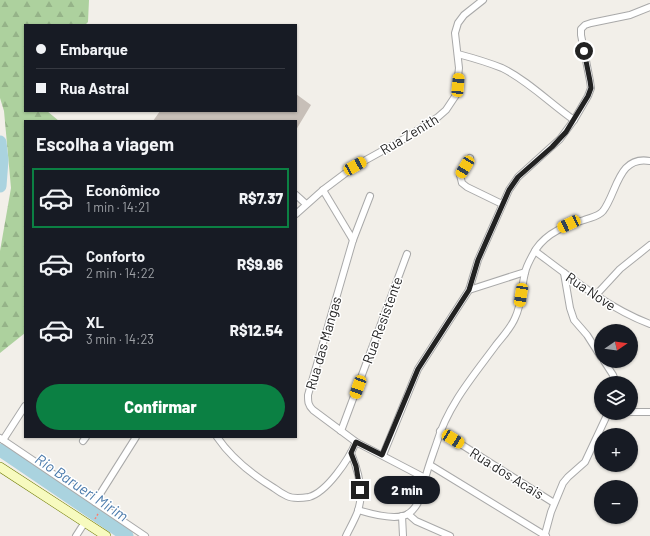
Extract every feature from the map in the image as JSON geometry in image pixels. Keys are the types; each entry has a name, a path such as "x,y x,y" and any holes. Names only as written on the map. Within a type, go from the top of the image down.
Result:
{"main road":[{"path":"0,467 106,536"}],"street":[{"name":"Rua Zenith","path":"297,213 323,190 355,166 402,140 438,117 446,110 456,95 459,68 455,33 458,23 464,15 483,0"},
{"path":"382,455 418,369 469,290 478,260 509,190 518,177 552,147 566,132 591,88 581,40 582,29 585,25 591,23 621,18 648,8 649,0"},
{"path":"458,54 482,60 519,78 574,120"},
{"path":"470,158 460,175 462,183 466,187 502,204"},
{"path":"358,510 388,517 405,515 414,509 422,492 440,431 453,405 507,332 515,318 520,307 525,272 535,251 546,237 554,231 569,224 599,215 608,203 620,174 628,166 637,161 650,161"},
{"path":"323,190 354,240"},
{"path":"297,195 306,204"},
{"name":"Rua das Mangas","path":"370,196 354,240 308,395 309,406 356,442 425,478"},
{"path":"596,295 620,269 650,245"},
{"name":"Rua Nove","path":"535,251 596,295 634,318 650,324"},
{"name":"Rua Resistente","path":"341,431 407,254"},
{"path":"469,290 525,272"},
{"path":"564,273 570,308 574,320 594,346"},
{"path":"24,407 2,439 145,536"},
{"path":"638,412 650,412"},
{"path":"430,465 546,535 554,503 563,483 585,462 605,420"},
{"name":"Rua dos Acais","path":"440,431 554,503"},
{"path":"95,502 135,438"},
{"path":"218,438 238,463 260,479 288,496 300,498 310,497 329,482 351,453 356,442"},
{"path":"346,536 358,510 360,500 359,481 356,466 351,453"},
{"path":"403,536 405,515"},
{"path":"405,515 450,536"},
{"path":"76,536 85,522"}],"path":[{"path":"95,518 102,509"}],"green space":[{"path":"0,0 89,0 88,22 86,24 24,24 24,112 48,112 58,120 24,120 24,334 0,353 0,251 11,188 4,111 0,98"}],"building":[{"path":"297,95 311,105 297,128 297,120 154,120 159,112 297,112"}],"waterway":[{"name":"Rio Barueri Mirim","path":"0,142 2,160 0,186"},
{"name":"Rio Barueri Mirim","path":"0,450 127,536"}],"route":[{"path":"360,490 356,466 351,453 356,442 382,455 418,369 469,290 478,260 509,190 518,177 552,147 566,132 588,96 591,88 584,51"}]}
